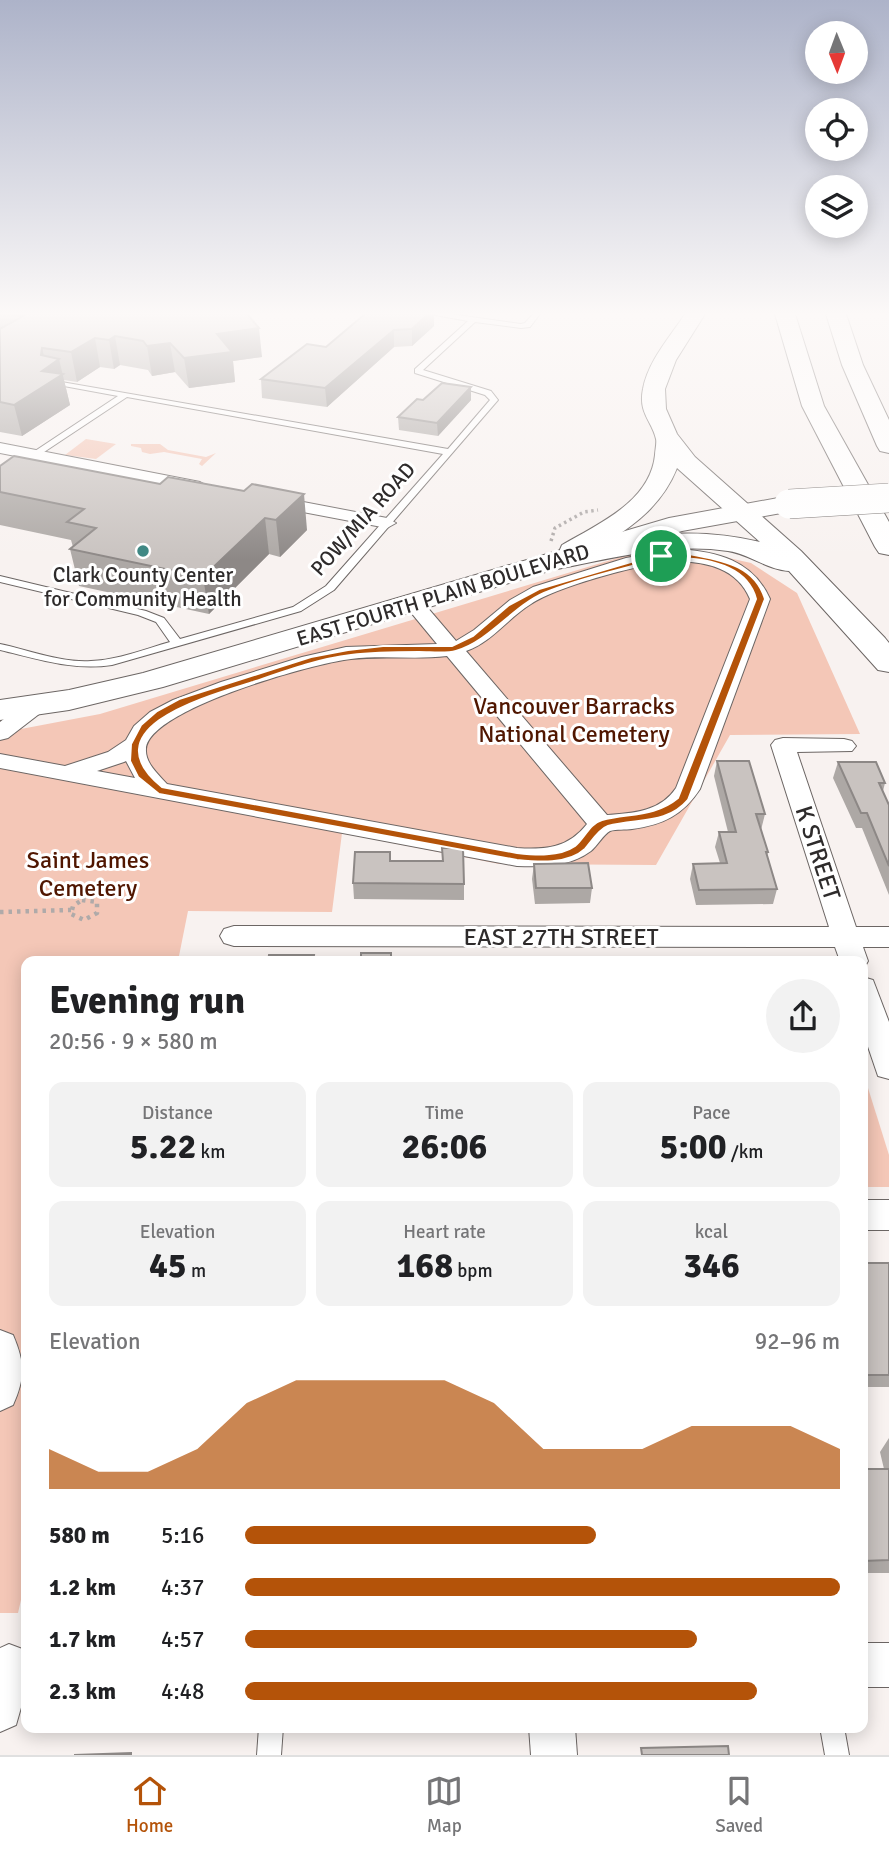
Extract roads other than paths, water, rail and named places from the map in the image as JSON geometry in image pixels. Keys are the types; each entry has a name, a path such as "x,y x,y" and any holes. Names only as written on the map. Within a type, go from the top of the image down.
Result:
{"main road":[{"path":"655,396 656,414 668,441 704,480 741,511 855,621 889,663"},
{"path":"810,396 889,547"},
{"path":"866,396 884,425 889,446"},
{"path":"552,562 601,533 650,496 665,467 668,441"},
{"name":"EAST FOURTH PLAIN BOULEVARD","path":"0,710 85,697 167,676 678,524 789,504 889,498"},
{"path":"552,562 663,541 695,540 739,544 777,557 804,572"}],"street":[{"path":"0,448 217,490"},
{"path":"257,498 387,523"},
{"path":"1,764 65,773 538,859 560,856 578,849 601,824 656,816 672,809 683,800 760,599 757,586 746,575 729,565 684,555 661,556 542,591 512,607 476,638 453,649 383,649 314,659 182,701 161,713 145,727 136,744 135,761 143,777 159,790"},
{"path":"414,604 601,824"},
{"path":"0,733 35,706"},
{"path":"65,773 104,762 136,744"},
{"name":"K STREET","path":"844,746 783,745 850,949"},
{"name":"EAST 27TH STREET","path":"234,936 507,949 850,949 889,937"},
{"path":"868,1003 889,1067"},
{"path":"868,1215 889,1215"},
{"path":"0,1348 5,1364 0,1392"},
{"path":"868,1665 889,1665"},
{"path":"0,1709 12,1666"},
{"path":"552,1733 554,1755"}],"lane":[{"path":"35,455 124,396"},
{"path":"130,396 449,452"},
{"name":"POW/MIA ROAD","path":"0,647 72,664 112,662 311,602 330,588 494,400 489,396"},
{"path":"0,579 142,613 160,620 177,643"},
{"path":"269,1755 271,1733"},
{"path":"833,1733 837,1755"}],"place":[{"name":"Clark County Center for Community Health","path":"143,551"}],"park label":[{"name":"Vancouver Barracks National Cemetery","path":"574,720"},
{"name":"Saint James Cemetery","path":"88,874"}]}
